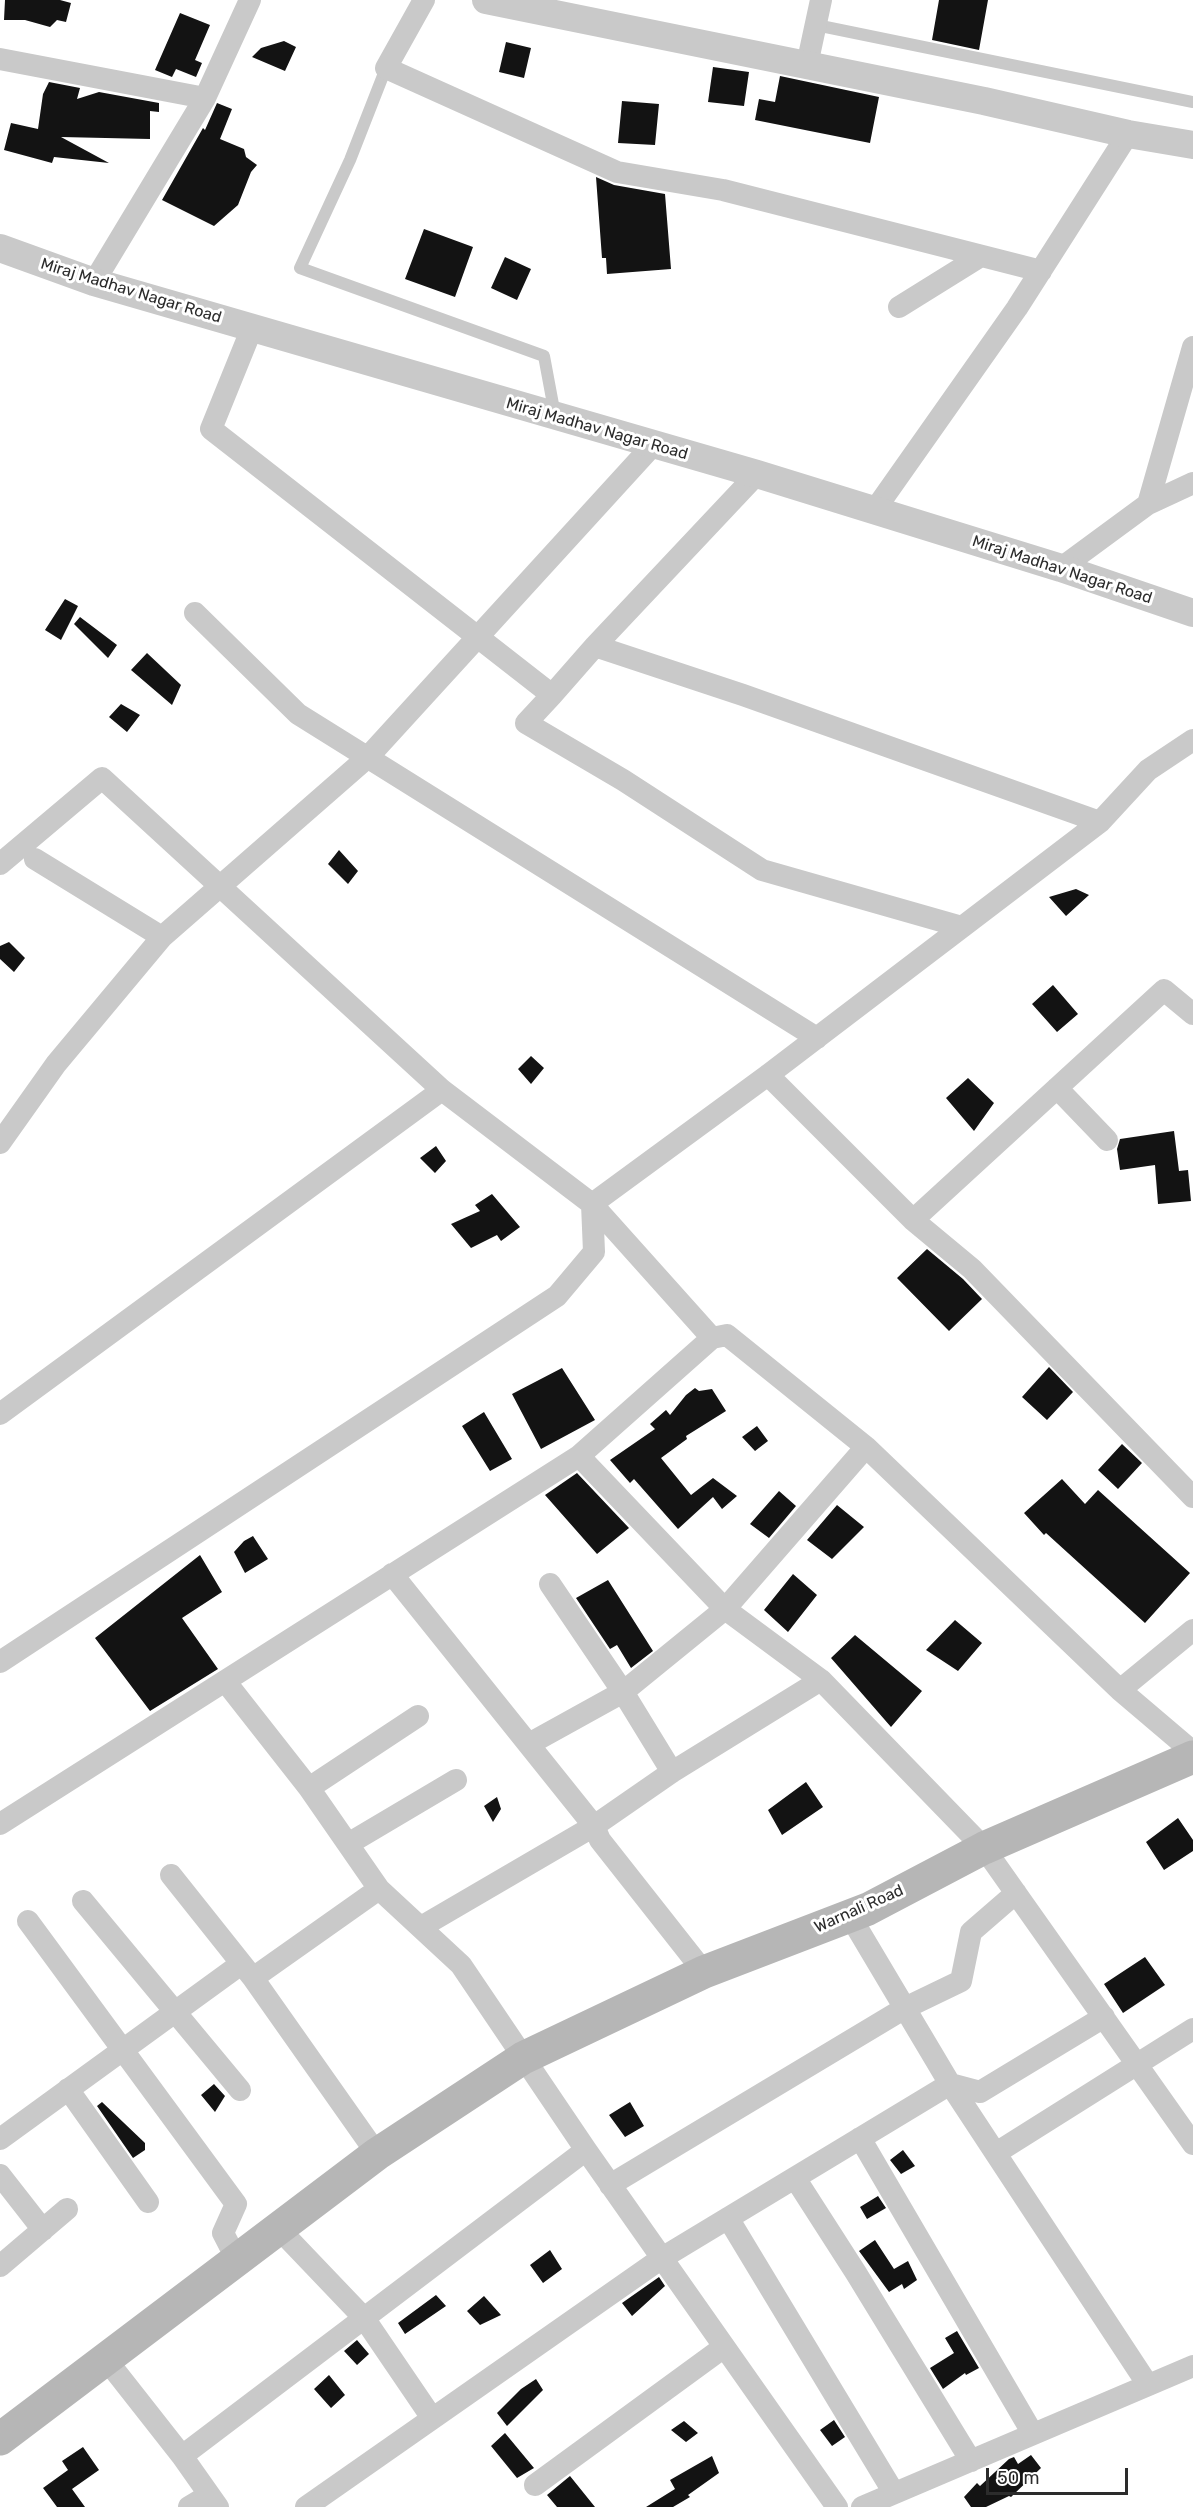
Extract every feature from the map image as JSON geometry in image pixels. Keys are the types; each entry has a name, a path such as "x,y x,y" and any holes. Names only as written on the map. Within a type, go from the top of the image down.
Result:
{"main road":[{"name":"Warnali Road","path":"0,2439 377,2154 523,2058 704,1972 850,1916 984,1848 1193,1757"}],"street":[{"path":"94,282 205,98 250,0"},
{"path":"424,0 386,68 617,172 723,190 1041,271"},
{"path":"807,65 821,0"},
{"path":"494,1 1128,134 1193,145"},
{"path":"0,58 205,98"},
{"path":"874,511 1017,308 1128,134"},
{"name":"Miraj Madhav Nagar Road","path":"0,248 94,282 757,474 1061,568 1193,613"},
{"path":"899,307 981,256"},
{"path":"252,328 211,429 552,695"},
{"path":"1148,504 1193,346"},
{"path":"0,1143 56,1064 162,936 368,757 653,445"},
{"path":"757,474 594,646 526,723 623,780 762,870 962,927"},
{"path":"1061,568 1148,504 1193,483"},
{"path":"195,613 298,714 817,1038"},
{"path":"594,646 754,699 1100,822"},
{"path":"592,1204 768,1075 1100,822 1148,770 1193,740"},
{"path":"0,864 102,778 442,1090 592,1204 712,1338"},
{"path":"35,859 162,936"},
{"path":"913,1220 1164,990 1193,1014"},
{"path":"768,1075 913,1220 972,1269 1193,1497"},
{"path":"1057,1088 1107,1140"},
{"path":"0,1414 442,1090"},
{"path":"0,1662 558,1296 594,1252 592,1204"},
{"path":"0,1824 579,1456 712,1338 727,1335 866,1447 1120,1690 1193,1752"},
{"path":"529,1744 623,1692 725,1609 866,1447"},
{"path":"579,1456 725,1609 821,1680 984,1848 1193,2144"},
{"path":"392,1574 594,1826 600,1840 704,1972"},
{"path":"550,1584 623,1692 672,1772"},
{"path":"1120,1690 1193,1630"},
{"path":"422,1927 594,1826 672,1772 821,1680"},
{"path":"225,1681 309,1788 379,1889 461,1965 585,2150 837,2507"},
{"path":"309,1788 418,1716"},
{"path":"348,1844 456,1780"},
{"path":"171,1875 247,1971 377,2154"},
{"path":"0,2139 175,2012 247,1971 379,1889"},
{"path":"610,2185 905,2008 961,1981 971,1932 1016,1893"},
{"path":"83,1901 240,2090"},
{"path":"850,1916 950,2084 1148,2385"},
{"path":"28,1921 236,2204 223,2233 237,2260"},
{"path":"306,2507 662,2258 950,2084 980,2092 1104,2017"},
{"path":"996,2153 1193,2029"},
{"path":"68,2089 148,2202"},
{"path":"860,2139 1033,2434"},
{"path":"182,2456 585,2150"},
{"path":"0,2175 43,2230"},
{"path":"795,2178 856,2273 970,2461"},
{"path":"0,2266 67,2210"},
{"path":"728,2218 894,2493"},
{"path":"279,2229 364,2318 432,2418"},
{"path":"535,2485 724,2347"},
{"path":"105,2358 182,2456 213,2501 189,2507"},
{"path":"862,2507 1193,2366"}],"lane":[{"path":"816,25 1193,102"},
{"path":"386,68 350,160 300,268 544,356 555,417"}],"building":[{"path":"5,0 60,0 71,3 66,22 57,20 50,27 25,20 4,20"},
{"path":"939,0 988,0 979,50 932,40"},
{"path":"180,13 210,25 195,60 202,63 196,77 176,69 172,77 155,70"},
{"path":"284,41 296,47 285,71 252,57 261,48"},
{"path":"506,42 531,48 524,78 499,72"},
{"path":"713,67 749,72 744,106 708,102"},
{"path":"780,76 879,97 870,143 755,120 759,99 775,102"},
{"path":"49,82 80,88 77,99 99,92 159,103 159,112 150,111 150,139 61,137 109,163 54,157 52,163 4,150 11,123 38,129 43,94"},
{"path":"622,101 659,104 655,145 618,143"},
{"path":"217,103 232,109 220,139 244,149 246,157 257,165 251,172 238,205 214,226 162,200 203,128 205,130"},
{"path":"596,177 614,185 665,194 671,269 607,274 606,258 602,258"},
{"path":"424,229 473,247 455,297 405,279"},
{"path":"505,257 531,269 517,300 491,288"},
{"path":"65,599 78,606 61,640 45,630"},
{"path":"80,617 117,645 108,658 74,624"},
{"path":"147,653 181,685 172,705 131,670"},
{"path":"121,704 140,715 127,732 109,717"},
{"path":"339,850 358,871 348,884 328,864"},
{"path":"1076,889 1089,895 1066,916 1049,897"},
{"path":"9,942 25,958 14,972 0,959 0,946"},
{"path":"1053,985 1078,1014 1057,1032 1032,1004"},
{"path":"531,1056 544,1068 531,1084 518,1069"},
{"path":"968,1078 994,1103 974,1131 946,1098"},
{"path":"1174,1131 1179,1171 1188,1170 1191,1201 1158,1204 1155,1165 1120,1170 1117,1149 1120,1139"},
{"path":"436,1146 446,1161 435,1173 420,1158"},
{"path":"492,1194 520,1227 501,1241 497,1235 471,1248 451,1224 480,1211 475,1205"},
{"path":"927,1249 963,1279 982,1299 949,1331 897,1278"},
{"path":"1049,1367 1073,1392 1047,1420 1022,1397"},
{"path":"562,1368 595,1420 541,1449 512,1394"},
{"path":"695,1388 699,1391 712,1389 726,1411 686,1436 687,1439 661,1458 691,1495 713,1478 737,1496 722,1509 713,1497 678,1529 634,1479 630,1483 610,1460 655,1429 650,1424 666,1410 670,1415 686,1395"},
{"path":"484,1412 512,1459 490,1471 462,1426"},
{"path":"757,1426 768,1441 755,1451 742,1437"},
{"path":"1122,1444 1142,1463 1118,1489 1098,1470"},
{"path":"577,1473 629,1528 597,1554 545,1495"},
{"path":"1062,1479 1085,1504 1098,1490 1190,1573 1145,1623 1046,1533 1044,1535 1024,1513"},
{"path":"779,1491 796,1506 769,1538 750,1524"},
{"path":"837,1505 864,1527 832,1559 807,1540"},
{"path":"253,1536 268,1559 245,1573 234,1552 244,1541"},
{"path":"200,1555 222,1592 182,1618 218,1669 150,1711 95,1638"},
{"path":"793,1574 817,1595 788,1632 764,1610"},
{"path":"608,1580 653,1651 631,1668 617,1645 610,1649 576,1598"},
{"path":"955,1620 982,1643 958,1671 926,1650"},
{"path":"855,1635 922,1691 891,1727 831,1658"},
{"path":"806,1782 823,1807 782,1835 768,1810"},
{"path":"497,1797 501,1809 493,1822 484,1806"},
{"path":"1178,1818 1193,1840 1193,1851 1164,1870 1146,1842"},
{"path":"1145,1957 1165,1985 1123,2013 1104,1984"},
{"path":"214,2084 225,2096 215,2112 201,2095"},
{"path":"102,2102 145,2143 145,2150 133,2158 97,2106"},
{"path":"630,2102 644,2126 625,2137 609,2115"},
{"path":"903,2150 915,2166 901,2174 890,2160"},
{"path":"878,2196 886,2208 867,2219 860,2207"},
{"path":"875,2240 894,2269 908,2261 917,2280 904,2289 902,2284 889,2292 859,2251"},
{"path":"550,2250 562,2269 543,2283 530,2265"},
{"path":"659,2277 665,2286 632,2316 622,2303"},
{"path":"436,2295 446,2306 405,2334 398,2323"},
{"path":"484,2296 501,2315 480,2325 467,2311"},
{"path":"957,2331 979,2368 966,2375 965,2373 943,2389 930,2368 954,2353 945,2338"},
{"path":"357,2340 369,2354 357,2365 344,2351"},
{"path":"329,2375 345,2395 331,2408 314,2389"},
{"path":"536,2379 543,2390 507,2426 497,2413 521,2389"},
{"path":"834,2420 845,2437 832,2446 820,2430"},
{"path":"684,2421 698,2433 686,2442 671,2430"},
{"path":"505,2433 534,2468 517,2478 491,2446"},
{"path":"83,2447 99,2470 72,2489 85,2507 57,2507 43,2488 68,2470 62,2461"},
{"path":"1031,2455 1041,2468 1011,2497 986,2507 971,2507 964,2497 977,2483 980,2486 1009,2459 1014,2457 1018,2464"},
{"path":"712,2456 719,2473 688,2495 690,2497 673,2507 646,2507 675,2489 670,2480"},
{"path":"570,2476 595,2507 557,2507 547,2495"}]}
